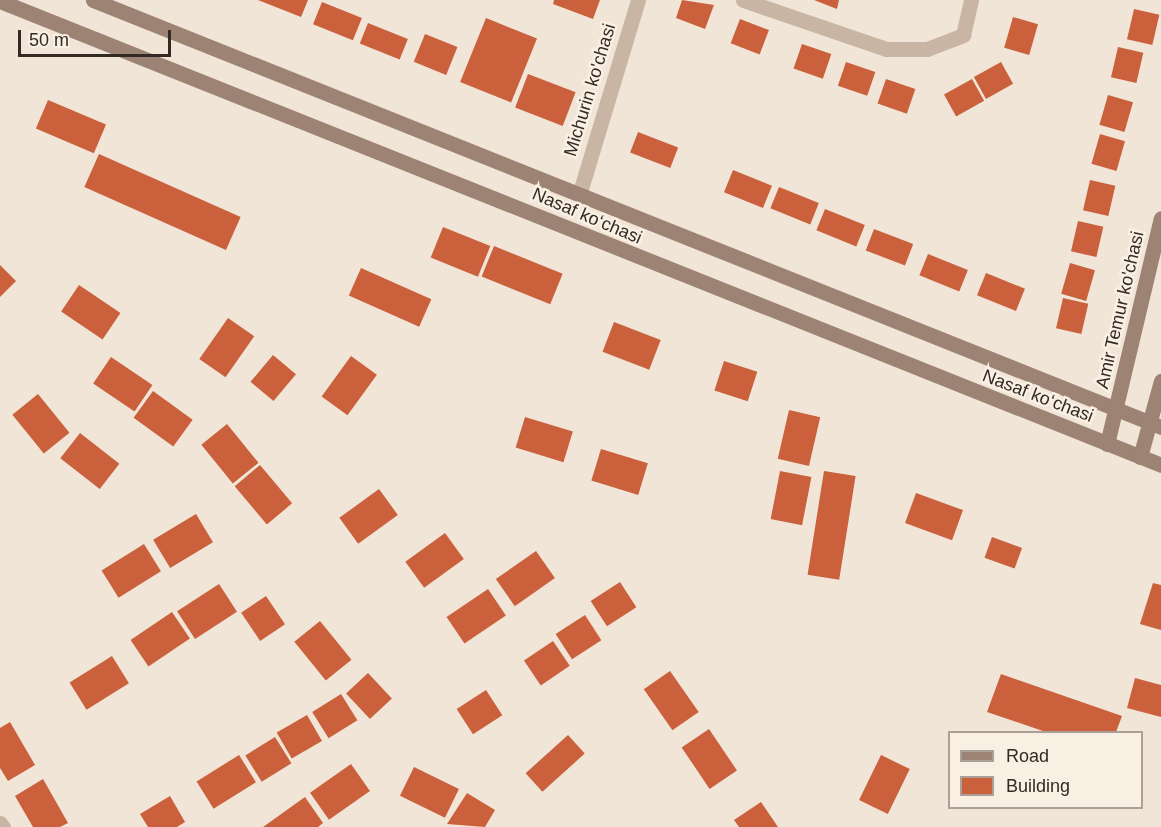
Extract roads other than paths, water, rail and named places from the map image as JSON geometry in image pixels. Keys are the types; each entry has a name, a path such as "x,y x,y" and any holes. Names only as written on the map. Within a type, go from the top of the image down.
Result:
{"main road":[{"name":"Nasaf ko‘chasi","path":"93,0 580,192 830,297 1156,425"},
{"name":"Nasaf ko‘chasi","path":"0,1 1161,465"},
{"name":"Amir Temur ko'chasi","path":"1107,444 1118,410 1161,218"},
{"path":"1140,457 1156,425 1161,381"}],"street":[{"name":"Michurin ko'chasi","path":"580,192 638,0"},
{"path":"743,0 886,49 927,49 963,35 971,0"},
{"path":"0,823 3,827"}]}
